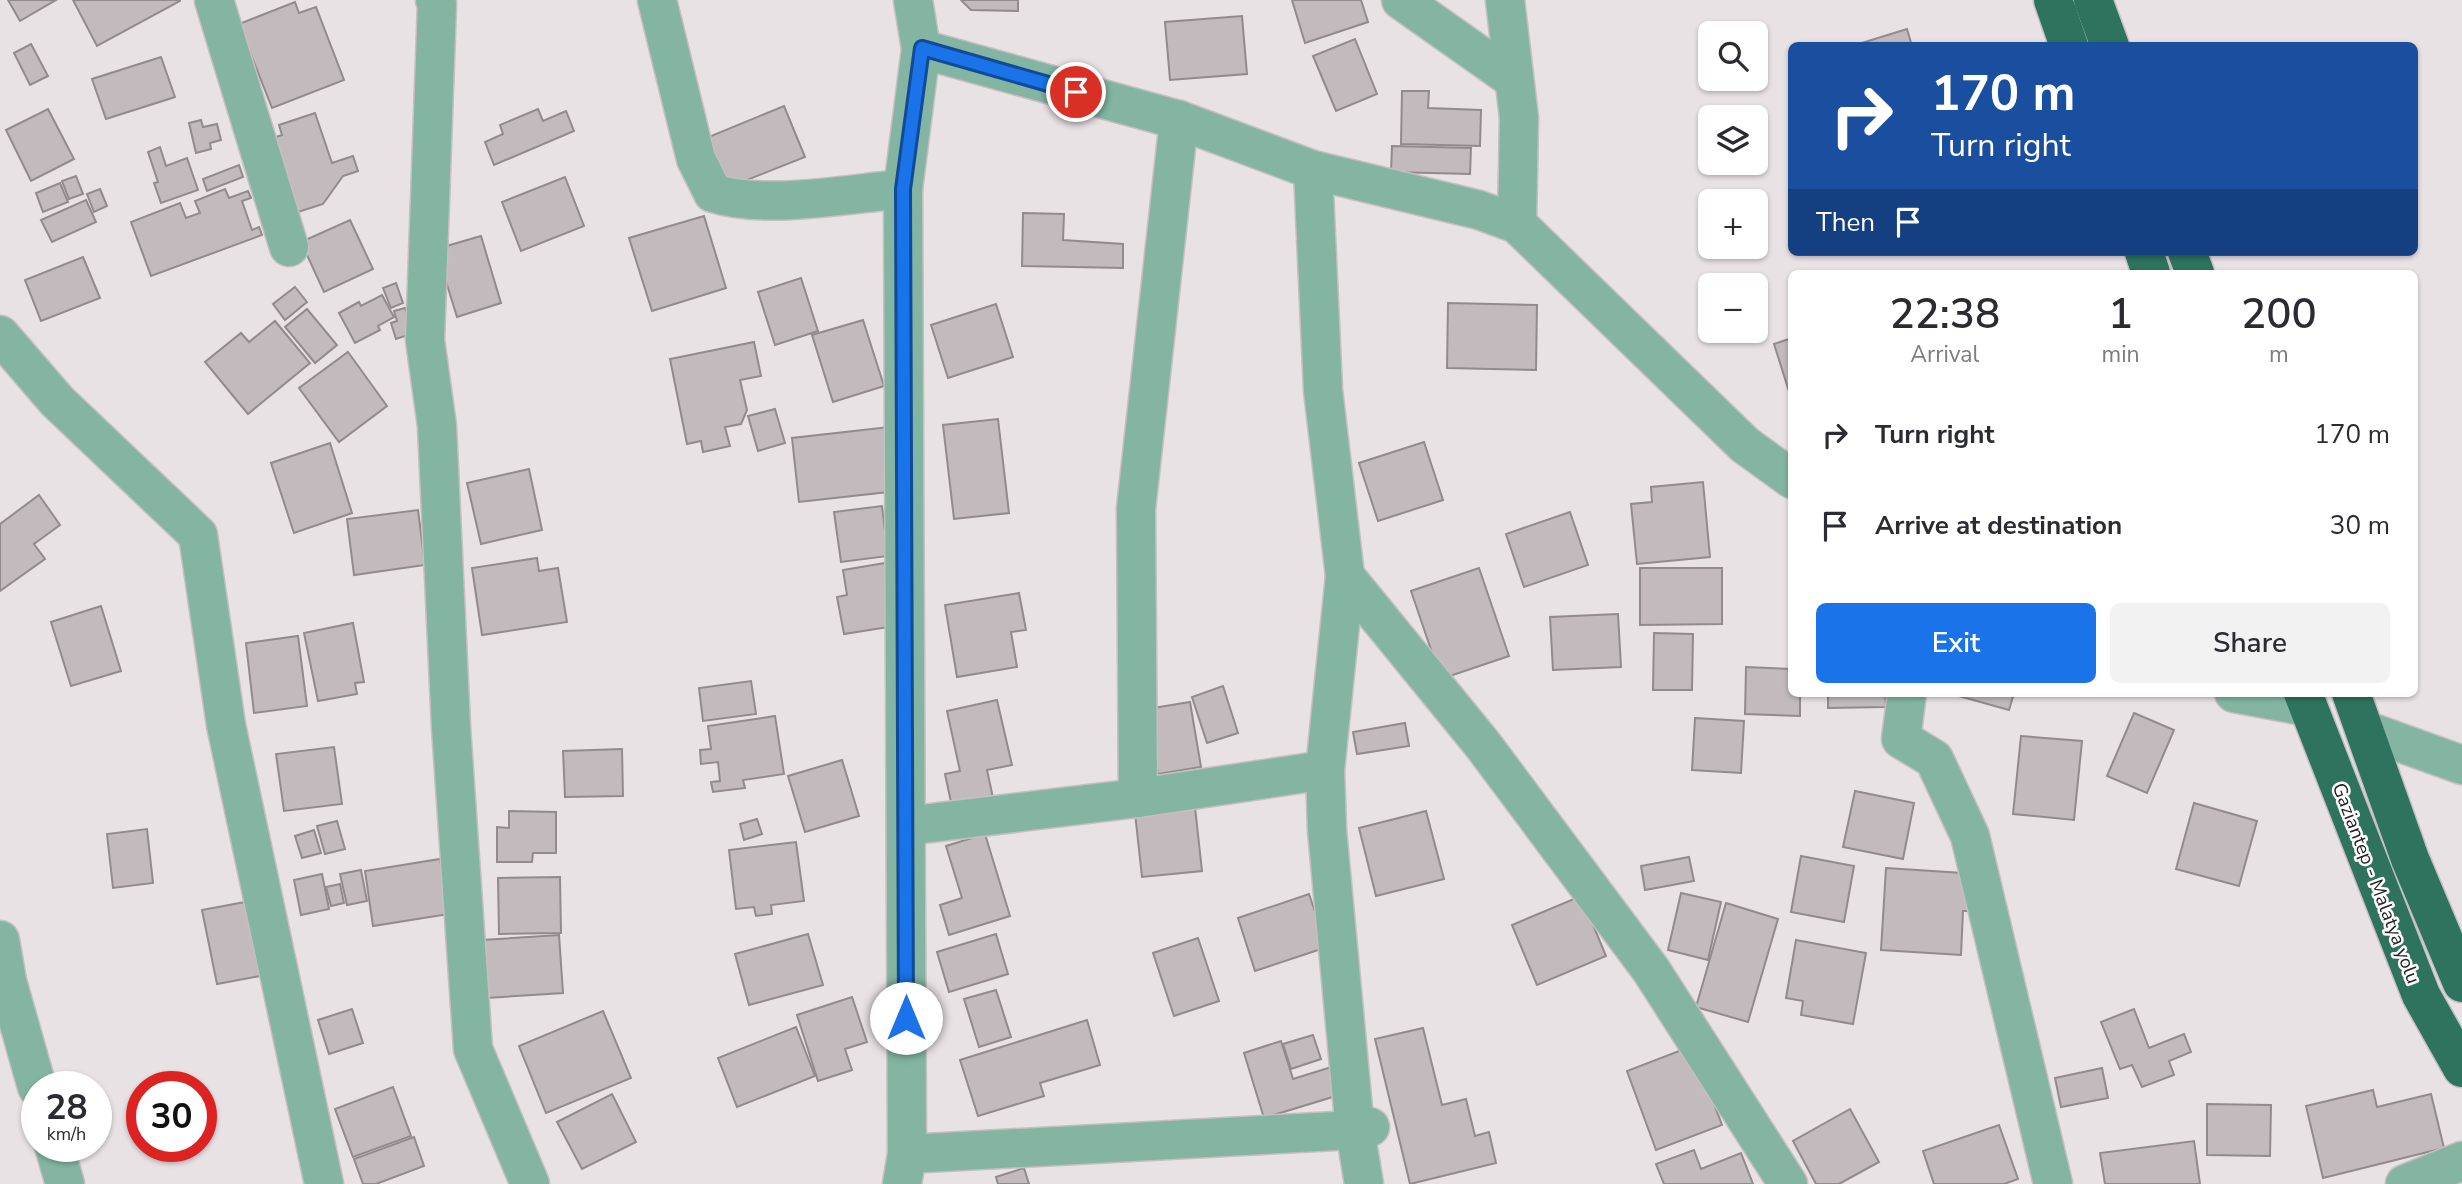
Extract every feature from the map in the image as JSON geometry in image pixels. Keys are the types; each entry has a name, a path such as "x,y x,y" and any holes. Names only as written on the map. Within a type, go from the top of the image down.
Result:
{"highway":[{"path":"2053,0 2068,42"},
{"path":"2093,0 2109,42"},
{"name":"Gaziantep - Malatya yolu","path":"2353,697 2410,859 2462,983"},
{"name":"Gaziantep - Malatya yolu","path":"2305,700 2421,995 2462,1068"}],"street":[{"path":"214,0 289,247"},
{"path":"657,0 696,159 713,193 733,200 767,201 903,189"},
{"path":"914,0 922,48 903,189 906,827 904,1169 1363,1128"},
{"path":"1401,0 1513,79"},
{"path":"1505,0 1519,118 1517,223"},
{"path":"445,1 425,340 437,426 451,727 473,1049 530,1184"},
{"path":"922,48 1179,120 1313,170 1479,210 1517,223 1745,445 1788,476"},
{"path":"1138,798 1136,509 1179,120"},
{"path":"1313,170 1323,390 1345,576 1325,770 1327,830 1363,1128 1364,1184"},
{"path":"0,335 57,401 198,535 226,725 324,1184"},
{"path":"1345,576 1483,745 1651,971 1788,1184"},
{"path":"1906,697 1900,739 1934,759 1970,835 2053,1184"},
{"path":"2275,697 2305,700"},
{"path":"2365,730 2462,765"},
{"path":"906,827 1138,798 1325,770"},
{"path":"0,940 7,981 32,1071"},
{"path":"2405,1184 2462,1161"},
{"path":"59,1162 65,1184"}],"building":[{"path":"8,0 56,0 20,21"},
{"path":"73,0 180,0 180,1 97,46"},
{"path":"961,0 1018,0 1018,11 971,10"},
{"path":"1292,0 1361,0 1368,22 1305,43"},
{"path":"295,2 299,13 316,7 344,80 272,108 239,24"},
{"path":"1242,16 1247,74 1170,80 1165,22"},
{"path":"1907,29 1911,42 1865,42"},
{"path":"1355,39 1377,94 1336,111 1313,56"},
{"path":"31,44 48,76 30,85 14,53"},
{"path":"161,57 175,97 106,119 92,79"},
{"path":"1402,91 1429,91 1428,108 1481,110 1480,146 1401,144"},
{"path":"784,106 805,157 719,191 699,141"},
{"path":"48,109 74,159 31,181 6,130"},
{"path":"538,109 543,121 566,111 574,131 494,165 485,142 503,134 500,125"},
{"path":"315,113 332,163 353,156 358,171 343,176 323,204 298,212 273,138 282,135 279,125"},
{"path":"201,120 203,127 217,124 221,140 210,143 211,149 196,153 189,123"},
{"path":"1392,146 1471,148 1470,174 1391,172"},
{"path":"160,147 166,166 187,158 198,190 161,203 154,183 158,182 148,152"},
{"path":"239,165 243,177 207,191 203,179"},
{"path":"76,176 83,194 69,199 62,181"},
{"path":"565,177 584,226 521,251 502,202"},
{"path":"60,183 68,202 43,212 36,193"},
{"path":"100,189 107,206 94,212 87,194"},
{"path":"225,189 229,198 248,191 251,198 242,201 252,230 259,227 262,235 151,276 131,222 180,203 186,218 200,213 195,201"},
{"path":"86,200 96,222 52,242 41,220"},
{"path":"1023,213 1064,214 1063,240 1123,244 1123,268 1022,266"},
{"path":"704,216 726,288 652,311 629,238"},
{"path":"350,220 373,269 324,292 301,242"},
{"path":"481,236 501,303 457,317 436,249"},
{"path":"83,257 100,298 41,321 25,280"},
{"path":"801,278 818,331 775,345 758,292"},
{"path":"396,283 403,303 391,308 383,288"},
{"path":"295,287 307,302 285,320 273,304"},
{"path":"382,295 394,317 378,326 380,330 355,343 339,313 359,302 361,306"},
{"path":"1448,303 1537,305 1536,370 1447,368"},
{"path":"996,304 1013,357 948,378 931,325"},
{"path":"405,308 414,333 396,339 391,323 397,321 394,311"},
{"path":"307,309 337,345 315,363 285,327"},
{"path":"863,320 884,386 833,402 812,335"},
{"path":"275,321 310,363 248,414 205,362 241,333 249,342"},
{"path":"1788,339 1788,388 1774,344"},
{"path":"754,342 761,376 740,380 747,410 741,424 725,427 730,446 703,452 701,441 687,444 670,359"},
{"path":"348,352 387,406 339,442 299,388"},
{"path":"775,409 785,443 758,451 748,416"},
{"path":"998,419 1009,513 954,519 943,425"},
{"path":"889,427 897,491 799,502 792,438"},
{"path":"1424,442 1443,500 1378,521 1359,463"},
{"path":"330,443 352,513 294,533 271,463"},
{"path":"529,469 542,530 481,544 467,483"},
{"path":"1703,482 1710,557 1637,564 1631,504 1652,502 1651,487"},
{"path":"39,495 60,525 34,544 45,559 0,591 0,524"},
{"path":"882,506 888,556 841,562 834,512"},
{"path":"418,510 425,565 354,575 347,519"},
{"path":"1570,512 1588,565 1524,587 1506,534"},
{"path":"537,558 539,571 558,568 567,622 482,635 472,568"},
{"path":"885,563 895,626 844,634 837,597 847,595 843,570"},
{"path":"1479,568 1509,656 1441,679 1411,591"},
{"path":"1640,568 1722,568 1722,624 1640,625"},
{"path":"1019,593 1026,630 1011,632 1017,667 957,677 945,605"},
{"path":"101,606 121,671 71,686 51,622"},
{"path":"1618,614 1621,667 1553,670 1550,617"},
{"path":"353,623 364,682 355,683 357,694 318,701 304,633"},
{"path":"1654,633 1693,634 1692,690 1653,690"},
{"path":"298,636 307,706 254,713 246,643"},
{"path":"1746,667 1788,669 1788,697 1800,697 1800,716 1745,714"},
{"path":"751,681 756,714 703,721 699,688"},
{"path":"1223,686 1238,733 1207,743 1192,697"},
{"path":"1828,697 1885,697 1886,707 1828,708"},
{"path":"1962,697 2013,697 2009,710"},
{"path":"997,700 1012,765 987,770 995,807 954,816 945,774 960,771 947,711"},
{"path":"1190,702 1201,767 1158,774 1147,709"},
{"path":"2134,713 2174,730 2147,793 2107,776"},
{"path":"775,716 784,774 743,780 745,788 713,792 711,782 720,781 718,762 701,764 700,750 711,749 708,726"},
{"path":"1695,718 1744,721 1741,773 1692,770"},
{"path":"1405,723 1409,746 1357,754 1353,732"},
{"path":"2021,736 2082,741 2074,820 2013,814"},
{"path":"334,747 342,804 284,811 276,754"},
{"path":"622,749 623,796 565,797 563,751"},
{"path":"842,760 859,816 805,832 788,776"},
{"path":"1855,791 1914,803 1903,859 1843,847"},
{"path":"2194,803 2257,821 2239,886 2176,869"},
{"path":"1195,807 1202,871 1142,877 1135,813"},
{"path":"509,811 556,812 556,853 533,853 532,862 497,862 497,827 509,828"},
{"path":"1426,811 1444,879 1376,896 1359,828"},
{"path":"757,819 762,834 744,840 740,824"},
{"path":"337,821 345,849 325,854 317,826"},
{"path":"147,829 153,883 113,888 107,834"},
{"path":"314,830 321,853 302,858 295,836"},
{"path":"985,834 1010,916 949,935 940,905 962,898 946,846"},
{"path":"796,842 804,901 771,905 772,914 756,916 754,907 736,909 729,850"},
{"path":"1801,856 1854,866 1844,922 1791,912"},
{"path":"1689,857 1694,881 1645,890 1641,866"},
{"path":"440,859 449,914 373,926 365,871"},
{"path":"1886,868 1978,874 1975,911 1963,911 1961,955 1881,950"},
{"path":"361,870 367,901 347,905 340,874"},
{"path":"322,874 329,909 301,915 294,880"},
{"path":"560,877 561,933 499,934 498,878"},
{"path":"340,884 344,903 331,906 326,887"},
{"path":"1681,893 1721,902 1708,960 1668,950"},
{"path":"1309,894 1327,947 1255,971 1238,918"},
{"path":"1581,896 1606,956 1537,985 1512,925"},
{"path":"245,902 260,976 217,984 202,910"},
{"path":"1726,903 1778,919 1748,1022 1696,1007"},
{"path":"808,934 823,985 749,1005 735,954"},
{"path":"996,934 1008,974 949,992 937,952"},
{"path":"559,935 563,993 487,998 483,940"},
{"path":"1198,938 1219,1001 1174,1016 1153,953"},
{"path":"1796,940 1866,953 1853,1024 1801,1015 1803,1001 1786,998"},
{"path":"996,990 1011,1037 979,1047 964,999"},
{"path":"852,997 867,1042 845,1049 852,1070 818,1081 797,1015"},
{"path":"352,1009 363,1043 329,1054 318,1020"},
{"path":"2134,1009 2149,1048 2184,1034 2191,1052 2169,1061 2174,1075 2142,1087 2132,1065 2120,1069 2101,1022"},
{"path":"603,1011 631,1078 546,1113 519,1046"},
{"path":"1087,1020 1100,1065 1040,1083 1044,1096 978,1116 960,1060"},
{"path":"796,1027 815,1076 737,1107 718,1058"},
{"path":"1423,1028 1442,1105 1466,1099 1475,1136 1489,1132 1496,1163 1410,1184 1375,1039"},
{"path":"1313,1035 1321,1059 1291,1069 1283,1044"},
{"path":"1281,1041 1293,1079 1341,1064 1349,1092 1264,1118 1244,1053"},
{"path":"1692,1046 1722,1125 1656,1150 1627,1071"},
{"path":"2102,1068 2108,1098 2061,1107 2055,1078"},
{"path":"393,1087 411,1136 353,1157 335,1109"},
{"path":"2373,1090 2377,1107 2431,1094 2444,1148 2323,1178 2306,1106"},
{"path":"612,1094 636,1142 582,1169 557,1122"},
{"path":"2207,1104 2271,1105 2270,1156 2207,1155"},
{"path":"1850,1109 1879,1162 1839,1184 1816,1184 1793,1141"},
{"path":"1999,1125 2018,1179 2004,1184 1934,1184 1923,1151"},
{"path":"414,1137 424,1166 376,1184 363,1184 354,1159"},
{"path":"2194,1141 2200,1184 2105,1184 2100,1153"},
{"path":"1694,1150 1701,1169 1741,1153 1753,1184 1664,1184 1656,1164"},
{"path":"1024,1168 1029,1184 998,1184 996,1177"}],"route":[{"path":"906,1018 903,189 922,48 1076,92"}]}
